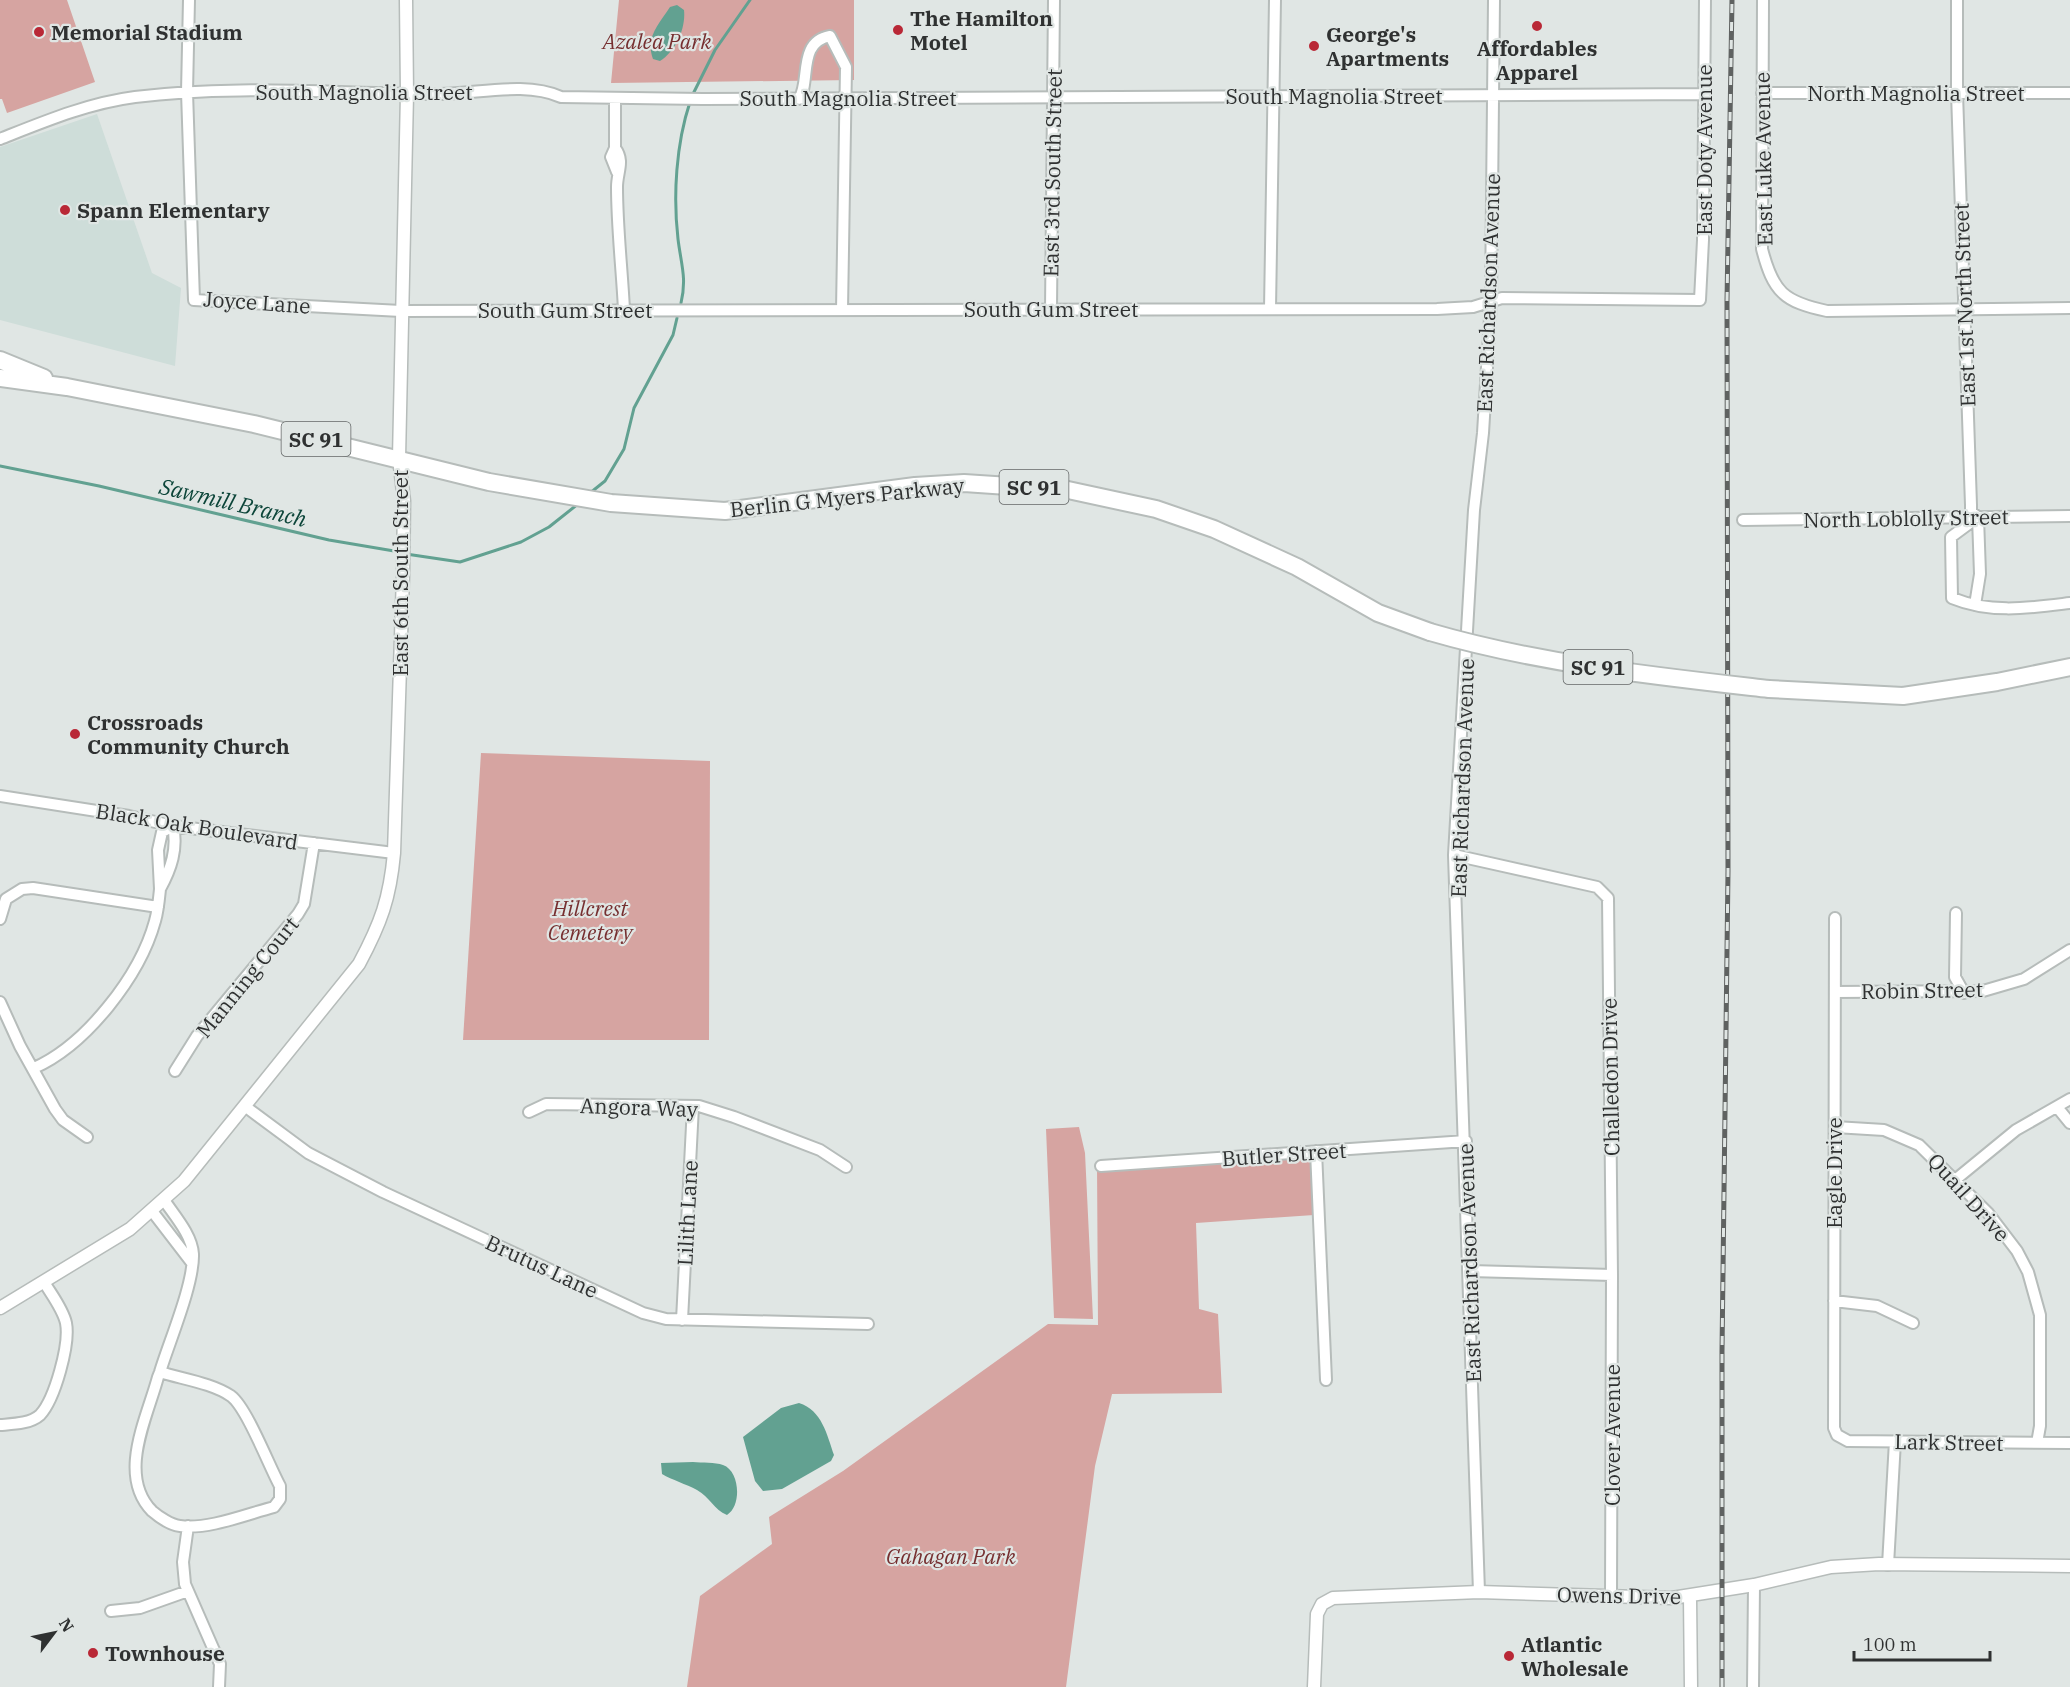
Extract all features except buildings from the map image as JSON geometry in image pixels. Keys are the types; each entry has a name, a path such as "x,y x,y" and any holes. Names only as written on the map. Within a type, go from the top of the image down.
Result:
{"main road":[{"name":"Berlin G Myers Parkway","path":"0,360 67,387"},
{"name":"Berlin G Myers Parkway","path":"0,378 67,387 254,424 489,482 564,493 611,503 725,511 915,486 964,483 1068,490 1156,509 1214,529 1297,567 1378,613 1480,647 1535,658 1769,689 1903,696 2070,668"}],"street":[{"name":"Joyce Lane","path":"189,0 188,92 194,300 401,311"},
{"name":"East 6th South Street","path":"0,1308 130,1229 184,1181 359,964 378,928 388,900 394,853 404,575 404,501 399,458 407,94 406,0"},
{"name":"East 3rd South Street","path":"1051,309 1054,0"},
{"path":"1270,309 1275,0"},
{"name":"East Richardson Avenue","path":"1479,1592 1466,1141 1454,855 1474,510 1484,433 1491,301 1494,0"},
{"name":"East Doty Avenue","path":"1700,300 1705,0"},
{"name":"East Luke Avenue","path":"1763,0 1762,249 1769,276 1779,290 1798,304 1827,310 1964,310"},
{"name":"East 1st North Street","path":"1957,0 1957,93 1971,512 1978,517 1980,573 1975,605"},
{"path":"799,99 803,93 806,63 812,47 817,41 830,36 846,67 842,310"},
{"name":"South Magnolia Street","path":"0,139 91,107 133,98 188,92 262,90 407,94 467,94 520,90 548,91 561,97 678,99 1704,94"},
{"name":"North Magnolia Street","path":"1762,93 2070,93"},
{"path":"615,98 615,148 621,156 622,164 617,172 624,310"},
{"name":"South Gum Street","path":"401,311 1437,309 1473,307 1502,298 1700,300"},
{"path":"1964,310 2070,308"},
{"name":"North Loblolly Street","path":"1743,520 2070,516"},
{"path":"1978,517 1952,537 1952,598 1991,609 2022,609 2070,603"},
{"name":"Black Oak Boulevard","path":"0,796 129,816 173,826 394,853"},
{"path":"34,1068 69,1048 99,1017 128,978 144,949 156,920 160,889 158,850 162,832 173,826 176,838 172,865 160,889"},
{"name":"Manning Court","path":"175,1071 197,1036 298,914 304,904 314,843"},
{"name":"Challedon Drive","path":"1454,855 1598,887 1608,898 1612,1275"},
{"path":"0,919 6,899 22,889 33,888 158,907"},
{"path":"1956,913 1955,977 1964,993"},
{"name":"Eagle Drive","path":"1834,1428 1835,918"},
{"name":"Robin Street","path":"1835,992 1983,992 2024,979 2070,950"},
{"path":"0,1002 63,1120 87,1137"},
{"path":"1955,1180 2016,1130 2070,1099"},
{"name":"Brutus Lane","path":"248,1104 308,1153 383,1192 643,1313 682,1320 868,1324"},
{"name":"Angora Way","path":"529,1112 546,1104 693,1106 734,1117 820,1150 846,1167"},
{"name":"Lilith Lane","path":"682,1320 693,1106"},
{"path":"2056,1107 2070,1123"},
{"name":"Quail Drive","path":"1834,1127 1874,1128 1907,1138 1929,1152 2004,1232 2017,1251 2038,1304 2042,1348 2040,1426 2037,1443"},
{"name":"Butler Street","path":"1101,1166 1466,1141"},
{"path":"1316,1151 1326,1380"},
{"path":"160,1372 231,1397 241,1408 279,1486 280,1499 274,1507 216,1523 179,1526 158,1516 144,1502 135,1483 136,1457 160,1372 190,1276 192,1263 193,1253 184,1231 164,1200"},
{"path":"152,1211 192,1263"},
{"path":"1470,1271 1612,1275"},
{"name":"Clover Avenue","path":"1611,1595 1612,1275"},
{"path":"0,1425 19,1424 39,1416 50,1399 68,1338 66,1320 44,1282"},
{"path":"1834,1301 1877,1306 1913,1323"},
{"name":"Lark Street","path":"1834,1428 1837,1435 1848,1441 2070,1443"},
{"path":"1888,1565 1895,1441"},
{"path":"188,1526 183,1562 188,1591 220,1664 219,1687"},
{"name":"Owens Drive","path":"1314,1687 1317,1614 1322,1604 1333,1598 1479,1592 1672,1598 1689,1597 1831,1567 2070,1566"},
{"path":"1753,1687 1754,1584"},
{"path":"111,1611 140,1608 188,1591"},
{"path":"1689,1597 1691,1687"},
{"path":"1672,1598 1690,1629"}],"shaded area":[{"path":"677,5 684,10 679,38 666,57 660,61 653,59 651,44 654,31 670,7"},
{"name":"Spann Elementary","path":"97,114 152,273 181,288 175,366 0,320 0,147"},
{"path":"799,1403 807,1406 818,1417 834,1455 831,1461 782,1489 763,1491 755,1481 743,1437 781,1408"},
{"path":"693,1462 723,1465 733,1474 737,1497 732,1511 727,1515 697,1490 662,1474 661,1463"}],"green space":[{"name":"Memorial Stadium","path":"0,0 67,0 95,82 7,113 0,99"},
{"name":"Azalea Park","path":"619,0 854,0 854,80 611,83"},
{"name":"Hillcrest Cemetery","path":"481,753 710,761 709,1040 463,1040"},
{"path":"1079,1127 1085,1153 1093,1319 1054,1318 1046,1129"},
{"name":"Gahagan Park","path":"1311,1156 1314,1215 1196,1223 1199,1309 1218,1314 1222,1393 1112,1394 1095,1466 1066,1687 687,1687 700,1596 772,1544 769,1517 843,1471 1048,1324 1098,1325 1097,1163"}],"waterway":[{"path":"692,96 715,50 750,0"},
{"path":"681,303 683,278 678,239 676,188 679,152 690,102"},
{"path":"590,493 605,481 624,449 634,408 673,335 677,318"},
{"name":"Sawmill Branch","path":"0,466 99,486 329,540 400,552"},
{"path":"406,554 460,562 521,542 549,527 578,504"}],"railway":[{"path":"1722,1687 1722,1352 1728,871 1727,301 1732,0"}],"place":[{"name":"Affordables Apparel","path":"1537,26"},
{"name":"The Hamilton Motel","path":"898,30"},
{"name":"Memorial Stadium","path":"39,32"},
{"name":"George's Apartments","path":"1314,46"},
{"name":"Spann Elementary","path":"65,210"},
{"name":"Crossroads Community Church","path":"75,734"},
{"name":"Townhouse","path":"93,1653"},
{"name":"Atlantic Wholesale","path":"1509,1656"}]}
